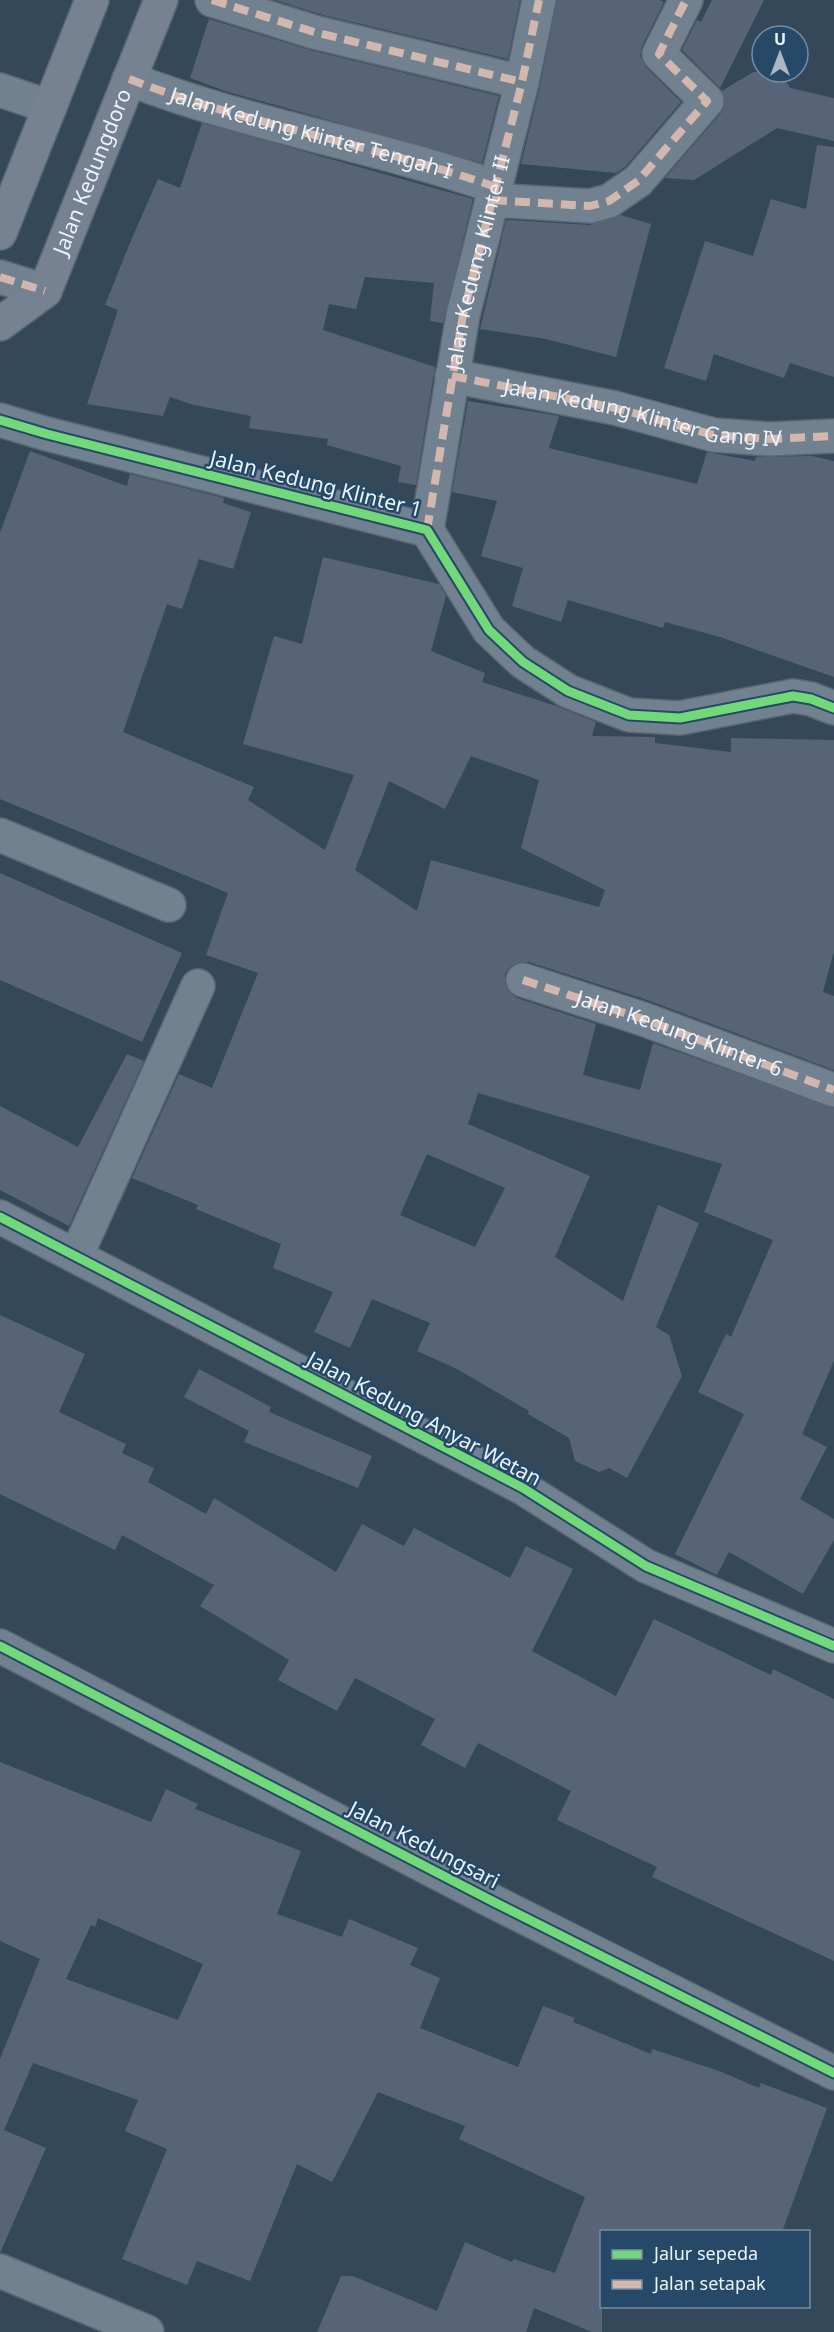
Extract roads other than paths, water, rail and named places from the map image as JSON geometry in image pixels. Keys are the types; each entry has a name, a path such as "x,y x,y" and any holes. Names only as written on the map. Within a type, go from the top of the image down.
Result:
{"main road":[{"path":"0,233 92,0"},
{"name":"Jalan Kedungdoro","path":"45,291 161,0"},
{"path":"0,324 45,291"}],"street":[{"path":"212,0 314,32 522,82"},
{"name":"Jalan Kedung Klinter II","path":"427,530 463,315 522,82 539,0"},
{"name":"Jalan Kedung Klinter Tengah I","path":"129,79 226,113 438,168 494,193 590,206 609,201 638,181 707,101 659,54 686,0"},
{"path":"0,90 50,107"},
{"path":"0,277 45,291"},
{"name":"Jalan Kedung Klinter Gang IV","path":"452,376 615,408 714,435 770,439 834,436"},
{"name":"Jalan Kedung Klinter 1","path":"0,420 427,530 489,630 523,662 568,691 629,715 680,718 793,696 811,699 834,708"},
{"path":"0,835 169,905"},
{"name":"Jalan Kedung Klinter 6","path":"523,981 643,1019 834,1090"},
{"path":"77,1254 198,986"},
{"name":"Jalan Kedung Anyar Wetan","path":"0,1217 77,1254 248,1347 523,1488 646,1566 834,1646"},
{"name":"Jalan Kedungsari","path":"0,1646 494,1902 834,2073"},
{"path":"0,2271 147,2332"}]}
